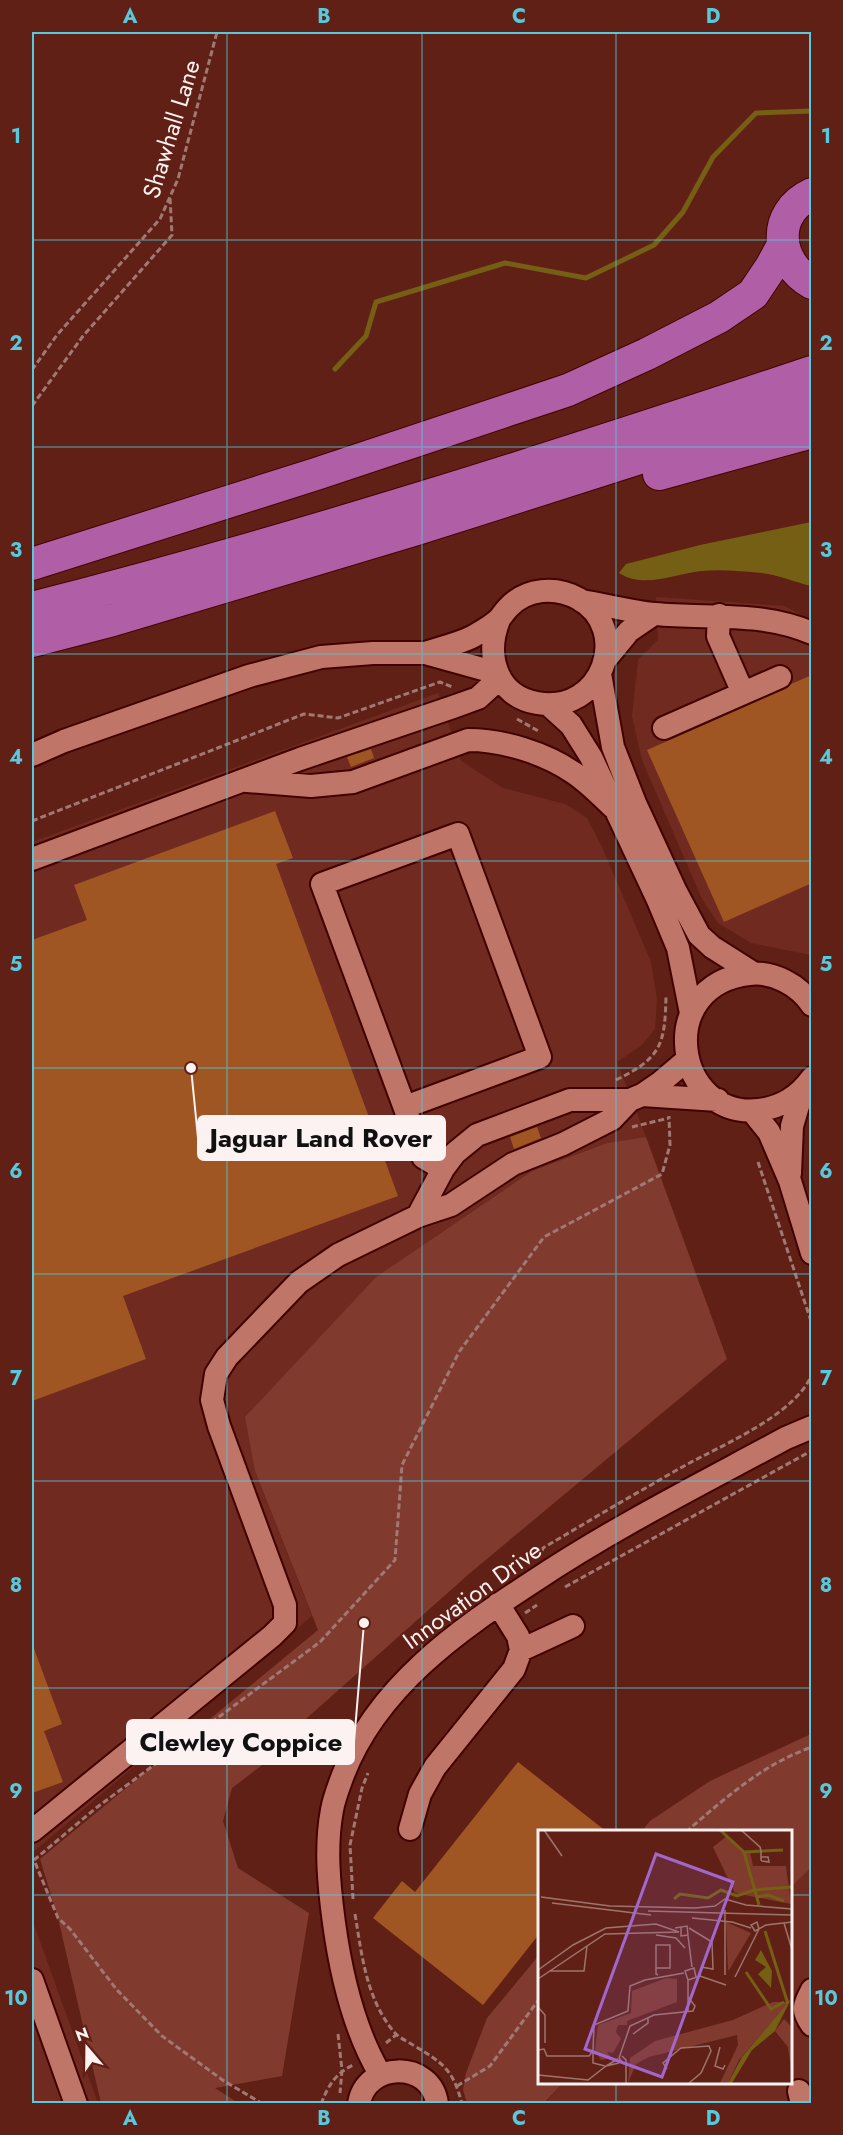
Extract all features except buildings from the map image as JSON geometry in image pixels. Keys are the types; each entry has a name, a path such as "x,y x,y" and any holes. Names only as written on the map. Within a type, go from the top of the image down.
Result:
{"highway":[{"path":"812,194 797,204 788,216 783,230 783,245 787,260 797,274 812,283"},
{"path":"32,564 568,390 647,354 719,317 753,294 783,245"},
{"path":"32,608 406,504 812,372"},
{"path":"32,641 124,617 417,529 812,403"},
{"path":"417,529 581,495 812,432"}],"street":[{"path":"424,653 470,638 498,620 521,598 536,592 568,593 582,601 594,612 602,626 606,643 603,667 613,747 635,803 680,900 699,935 712,947 753,973"},
{"path":"582,601 654,614 719,615 792,625 812,633"},
{"path":"498,620 492,646 493,660 499,675 513,692 521,697 530,702 549,705 565,703 579,697 591,687 628,631 654,614"},
{"path":"719,615 718,636 743,693"},
{"path":"32,755 64,741 249,675 321,657 373,653 424,653 499,675"},
{"path":"32,859 300,759 415,722 478,698 499,675"},
{"path":"664,728 780,677"},
{"path":"549,705 571,725 586,749 658,900 678,948 691,1013"},
{"path":"242,781 311,786 353,782 468,740 483,740 516,747 575,773 616,810"},
{"path":"405,1107 540,1057 458,834 322,884 423,1157 443,1169"},
{"path":"807,996 784,980 769,975 753,973 738,975 723,980 699,1000 691,1013 686,1036 687,1060 694,1076 704,1090 734,1108 752,1111 771,1108 788,1101 807,1084"},
{"path":"32,1831 285,1623 285,1605 219,1426 212,1400 216,1374 227,1357 299,1282 338,1255 418,1216 451,1205 513,1164 563,1144 612,1119 687,1060"},
{"path":"790,1181 792,1126 807,1084"},
{"path":"418,1216 443,1169 455,1153 477,1135 570,1100 636,1098 668,1108 718,1100"},
{"path":"752,1111 769,1132 790,1181 812,1253"},
{"name":"Innovation Drive","path":"786,1438 812,1414"},
{"name":"Innovation Drive","path":"380,2074 369,2056 351,2002 337,1944 329,1887 329,1831 332,1808 350,1757 366,1730 388,1699 416,1668 453,1636 498,1604 609,1533 786,1438 812,1427"},
{"path":"410,1830 420,1794 435,1767 514,1669 521,1650 518,1636 498,1604"},
{"path":"521,1650 573,1626"},
{"path":"32,1980 76,2103"},
{"path":"812,1990 804,2005 805,2016 812,2025"},
{"path":"349,2100 360,2097 368,2084 380,2074 397,2070 414,2073 427,2083 436,2098 436,2103"}],"path":[{"name":"Shawhall Lane","path":"32,370 57,335 160,219 178,179 217,32"},
{"path":"32,406 82,336 172,235 170,196"},
{"path":"32,821 304,714 338,718 440,682 478,698"},
{"path":"516,719 553,740 544,758"},
{"path":"607,1084 646,1063 659,1048 666,1030 666,994"},
{"path":"612,1119 623,1131 646,1123 668,1108"},
{"path":"263,2103 224,2081 162,2036 117,1990 70,1929 58,1918 34,1860 96,1808 320,1642 395,1560 402,1465 459,1352 544,1237 662,1174 670,1145 668,1108"},
{"path":"755,1152 811,1324"},
{"path":"541,1554 543,1548 624,1500 702,1456 739,1439 793,1400 807,1386 812,1374"},
{"path":"688,1830 739,1786 798,1752 812,1747"},
{"path":"457,2086 490,2066 538,2001"},
{"path":"338,2029 342,2070 349,2100"},
{"path":"396,2035 435,2059 450,2072 462,2103"},
{"path":"321,2103 327,2088 342,2070"}],"shaded area":[{"path":"811,522 811,586 768,574 739,571 701,571 649,580 629,578 619,573 626,564 700,545"},
{"path":"656,597 784,606 811,620 811,955 751,943 718,923 702,899 642,760 632,716 638,660 658,640"},
{"path":"438,693 461,761 503,788 565,804 587,818 602,847 651,962 657,999 655,1029 642,1045 617,1062 646,1137 607,1143 532,1171 376,1277 246,1417 255,1471 312,1616 32,1853 32,842"},
{"path":"646,1137 727,1359 470,1573 298,1726 339,1726 322,1764 265,1763 232,1788 223,1821 238,1868 309,1913 282,2076 215,2088 238,2103 101,2103 58,1918 40,1859 318,1630 255,1471 245,1417 376,1277 532,1171 607,1143"},
{"path":"811,1734 811,1868 792,1886 792,1830 643,1830 650,1821 710,1781"},
{"path":"811,1868 811,2103 544,2104 562,2084 792,2084 792,1886"},
{"path":"32,1919 98,2103 32,2103"},
{"path":"538,1956 538,2084 562,2084 544,2103 467,2103 463,2090 466,2073 487,2018"}],"waterway":[{"path":"335,369 366,336 376,302 505,263 586,278 654,245 683,212 713,157 756,113 812,111"}],"place":[{"name":"Jaguar Land Rover","path":"191,1068"},
{"name":"Clewley Coppice","path":"364,1623"}]}
